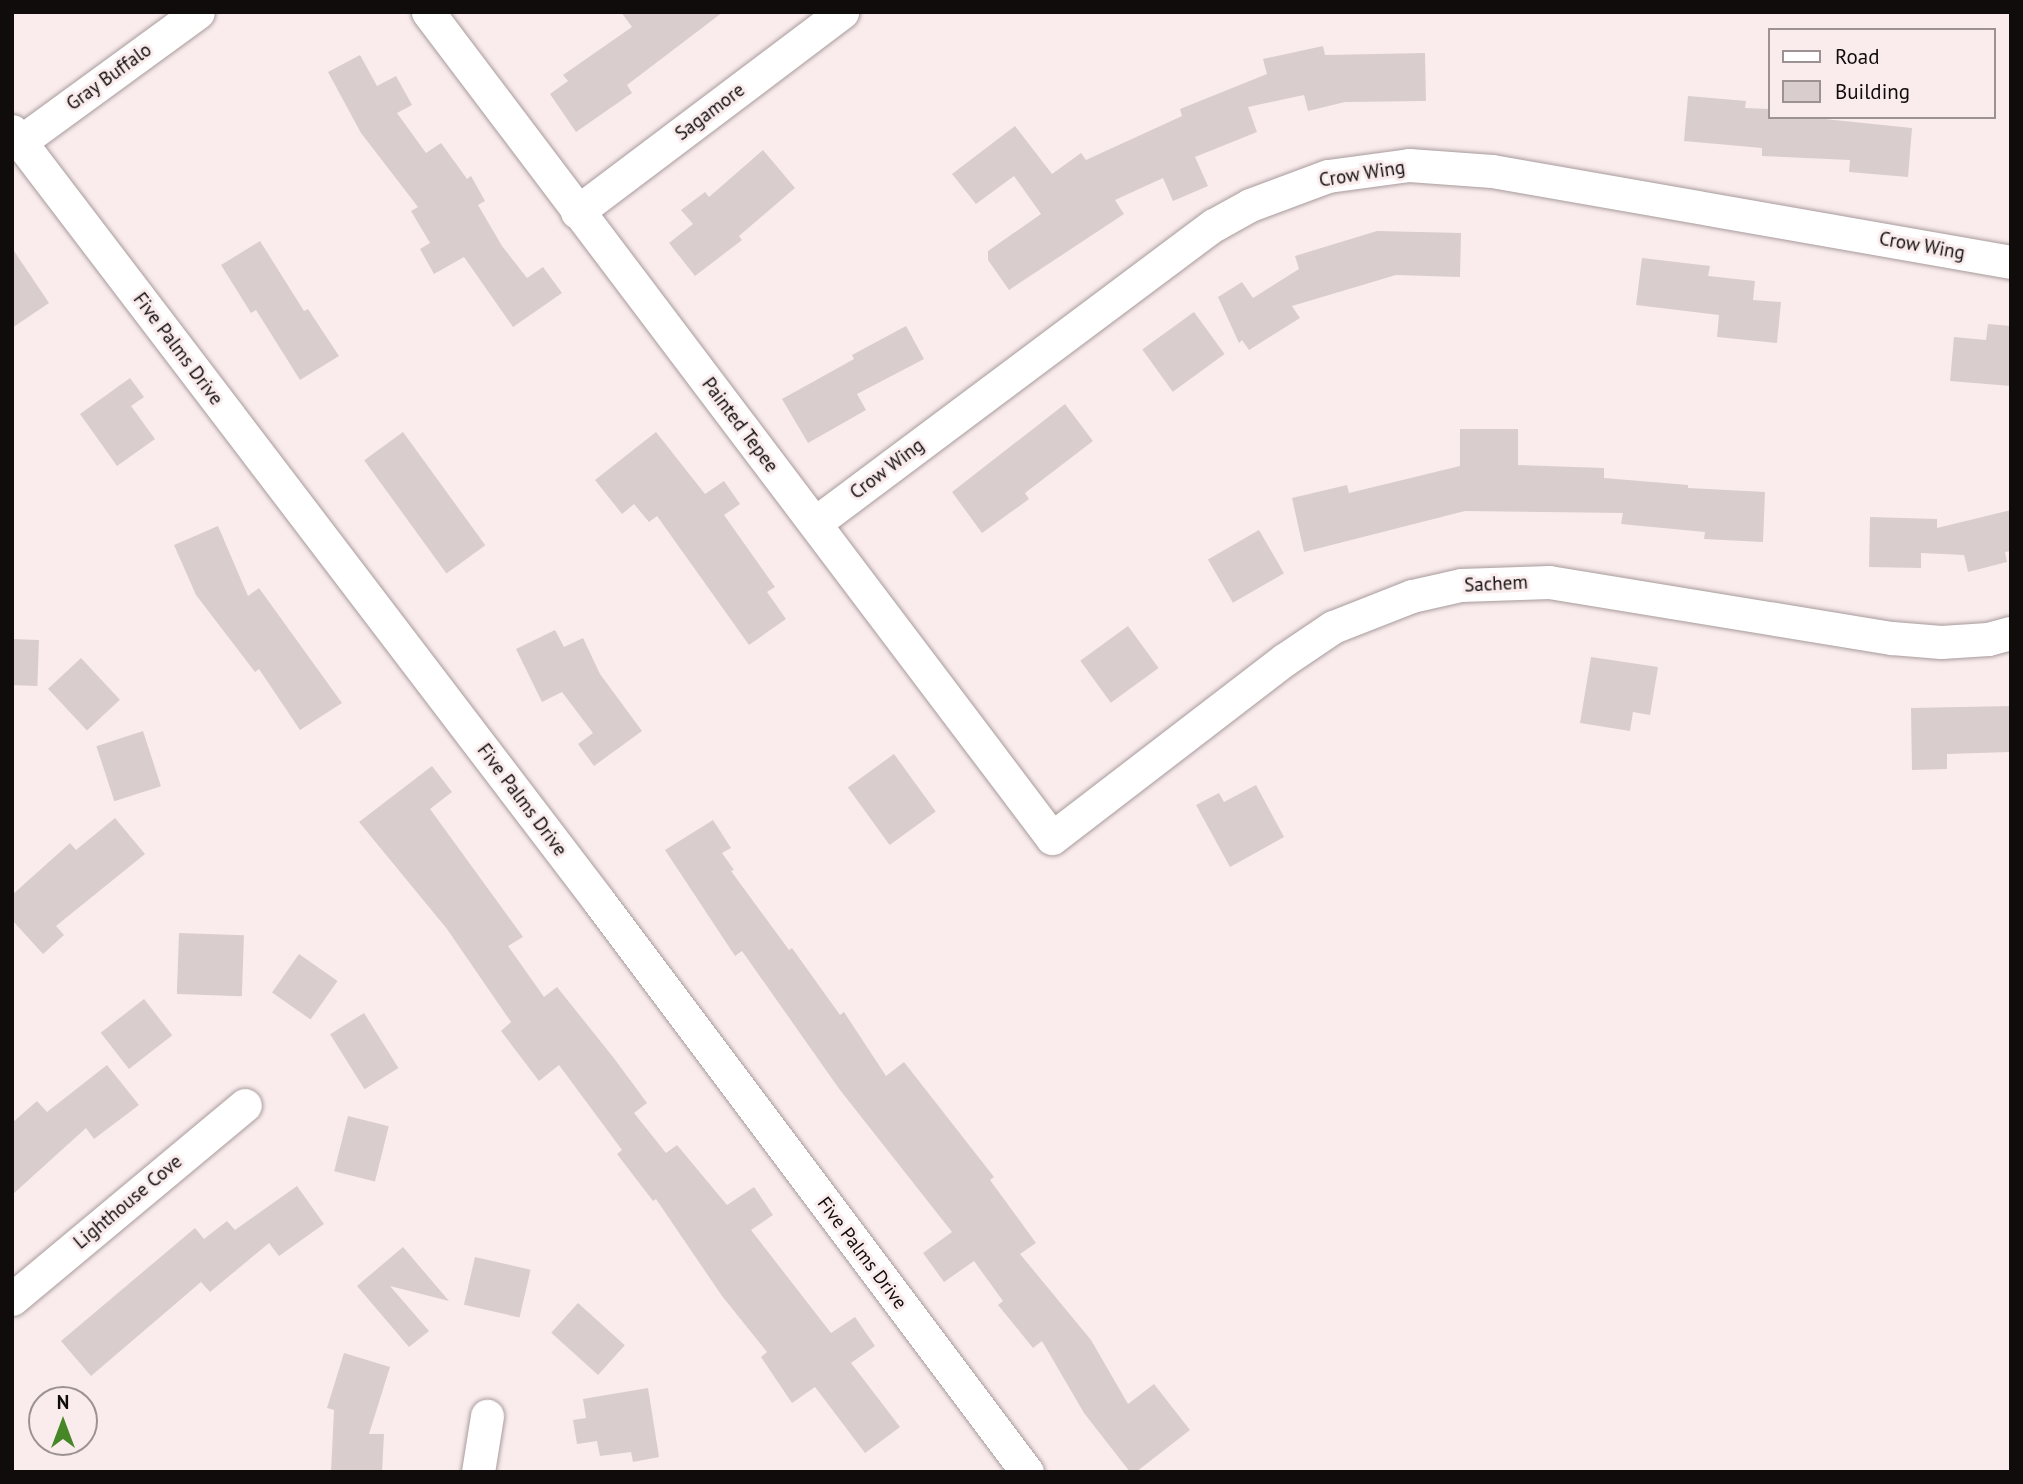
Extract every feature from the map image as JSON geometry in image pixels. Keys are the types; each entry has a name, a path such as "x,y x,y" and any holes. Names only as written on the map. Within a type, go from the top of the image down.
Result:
{"street":[{"name":"Gray Buffalo","path":"16,136 198,12"},
{"name":"Painted Tepee","path":"428,12 1052,838"},
{"name":"Sagamore","path":"577,212 842,12"},
{"name":"Five Palms Drive","path":"16,136 598,900 1027,1472"},
{"name":"Crow Wing","path":"815,523 1214,225 1250,205 1328,176 1409,165 1492,170 2011,261"},
{"name":"Sachem","path":"1052,838 1284,660 1333,627 1412,596 1437,590 1461,585 1549,582 1892,638 1941,642 1988,639 2011,633"},
{"name":"Lighthouse Cove","path":"12,1299 245,1105"},
{"path":"478,1472 487,1416"}],"building":[{"path":"621,12 723,12 627,85 632,93 576,132 550,94 568,81 563,75 632,27"},
{"path":"1323,46 1325,55 1425,53 1426,101 1345,102 1308,111 1304,95 1248,107 1257,132 1195,157 1208,186 1173,201 1163,178 1115,200 1124,214 1009,290 988,260 988,251 1041,214 1014,176 976,204 952,174 1015,126 1052,174 1081,153 1086,160 1182,116 1180,109 1267,74 1263,59"},
{"path":"360,55 377,86 396,76 412,105 397,113 426,153 441,143 467,179 471,176 485,201 478,205 502,246 527,278 543,267 562,293 513,327 464,257 434,274 420,249 430,243 411,211 418,207 361,133 328,72"},
{"path":"1688,96 1746,101 1745,108 1768,109 1768,119 1824,119 1912,128 1908,177 1849,172 1850,160 1762,156 1762,148 1684,141"},
{"path":"763,150 795,188 739,236 742,240 695,276 669,243 693,224 681,210 705,192 709,197"},
{"path":"1377,231 1461,233 1460,277 1396,275 1292,306 1300,318 1249,350 1242,340 1239,343 1218,297 1242,282 1253,298 1299,269 1295,256"},
{"path":"260,241 304,311 308,309 339,356 300,380 256,310 251,313 221,265"},
{"path":"12,248 49,303 12,328"},
{"path":"1642,258 1710,266 1708,276 1755,281 1753,300 1781,302 1777,343 1717,337 1719,315 1636,305"},
{"path":"1194,312 1225,354 1173,392 1142,350"},
{"path":"1988,324 2011,326 2011,386 1950,381 1954,337 1986,340"},
{"path":"906,326 924,359 857,394 866,410 808,443 782,399 854,359 852,355"},
{"path":"130,378 144,397 131,406 155,439 117,466 80,414"},
{"path":"1065,404 1093,441 1025,493 1029,499 982,533 952,492"},
{"path":"1460,429 1518,429 1518,465 1604,468 1604,478 1688,485 1688,488 1765,492 1763,542 1704,539 1705,532 1621,524 1623,513 1465,511 1304,552 1292,498 1347,485 1349,493 1460,466"},
{"path":"403,432 485,545 446,573 364,460"},
{"path":"656,432 705,494 724,481 740,504 724,515 775,587 767,592 786,619 749,645 657,516 649,522 634,504 622,514 595,480"},
{"path":"2011,510 2011,551 2005,552 2007,562 1968,572 1964,555 1921,553 1921,568 1869,567 1870,517 1937,519 1937,528"},
{"path":"218,526 248,596 259,588 342,703 300,730 259,669 255,672 196,595 174,545"},
{"path":"1259,530 1284,573 1233,603 1208,560"},
{"path":"1128,626 1159,668 1111,703 1080,661"},
{"path":"555,630 564,647 583,638 600,674 642,731 594,766 578,744 593,733 562,692 542,702 516,649"},
{"path":"12,639 39,640 37,686 12,685"},
{"path":"1591,657 1658,667 1650,715 1633,712 1630,731 1580,723"},
{"path":"81,658 120,700 87,730 48,689"},
{"path":"2011,706 2011,752 1947,754 1947,769 1912,770 1911,708"},
{"path":"143,731 161,786 114,801 96,746"},
{"path":"894,754 936,811 890,845 848,788"},
{"path":"432,766 452,792 430,809 523,937 508,946 544,997 557,987 613,1057 647,1103 634,1113 666,1153 677,1145 727,1205 754,1187 773,1215 751,1230 831,1333 855,1317 875,1346 851,1363 900,1427 865,1453 815,1387 792,1403 761,1357 767,1352 722,1296 656,1199 653,1201 617,1154 622,1150 559,1065 539,1081 501,1031 511,1022 447,929 359,822"},
{"path":"1256,785 1284,837 1230,867 1196,805 1219,793 1224,802"},
{"path":"115,818 145,854 56,926 64,935 43,954 12,920 12,895 70,843 76,850"},
{"path":"713,820 731,848 722,853 734,870 731,871 789,950 792,948 840,1015 844,1012 886,1076 904,1062 994,1177 990,1180 1036,1243 1020,1254 1091,1340 1128,1404 1154,1384 1190,1430 1136,1472 1130,1472 1084,1413 1042,1341 1033,1348 998,1305 1003,1301 974,1261 944,1282 923,1253 952,1232 840,1090 742,951 735,956 665,850"},
{"path":"179,933 244,935 242,996 177,994"},
{"path":"299,954 338,981 311,1019 272,993"},
{"path":"144,999 172,1035 129,1069 101,1033"},
{"path":"364,1013 398,1068 365,1089 330,1034"},
{"path":"107,1065 139,1105 94,1139 86,1128 12,1195 12,1123 37,1101 47,1112"},
{"path":"348,1116 389,1126 375,1181 334,1171"},
{"path":"297,1186 324,1224 279,1256 269,1243 210,1292 201,1282 91,1376 61,1341 195,1228 204,1239 227,1221 235,1230"},
{"path":"403,1247 449,1301 390,1286 429,1331 409,1347 357,1286"},
{"path":"475,1257 531,1270 520,1318 464,1305"},
{"path":"578,1303 625,1345 598,1375 551,1333"},
{"path":"344,1353 390,1367 369,1434 384,1434 382,1472 331,1472 334,1410 327,1408"},
{"path":"648,1388 659,1457 633,1462 631,1452 600,1456 597,1441 577,1444 573,1420 586,1418 583,1399"}]}
